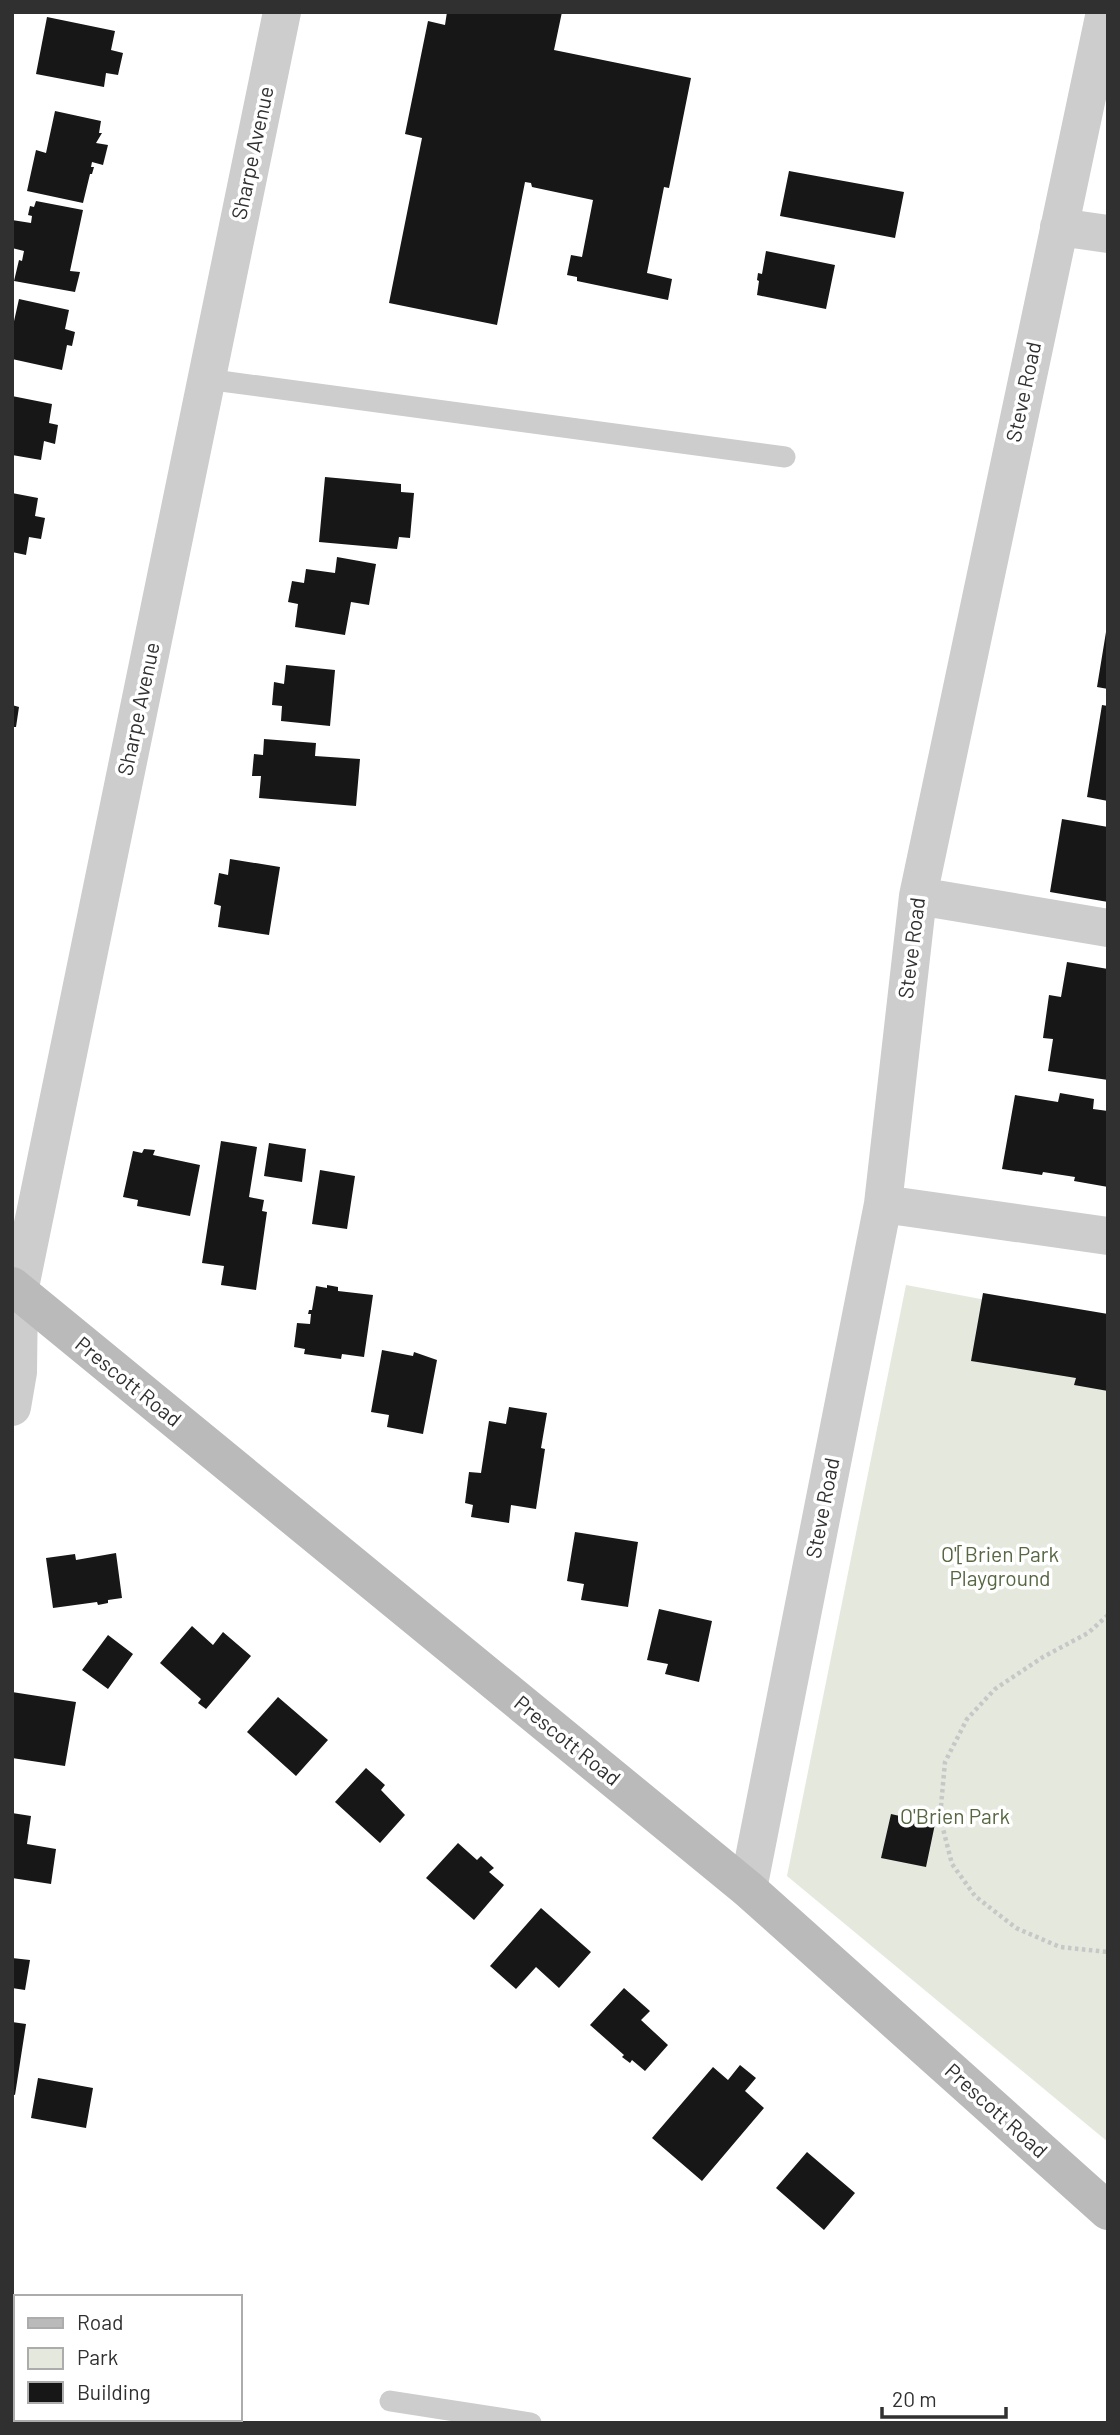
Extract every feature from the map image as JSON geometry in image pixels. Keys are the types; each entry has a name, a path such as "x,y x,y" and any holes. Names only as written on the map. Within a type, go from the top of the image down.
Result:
{"main road":[{"name":"Prescott Road","path":"16,1289 748,1889 1108,2211"}],"street":[{"name":"Sharpe Avenue","path":"12,1407 18,1372 16,1289 282,12"},
{"name":"Steve Road","path":"748,1889 883,1203 918,896 1105,12"},
{"path":"1059,227 1108,234"},
{"path":"918,896 1108,928"},
{"path":"883,1203 1108,1236"}],"lane":[{"path":"206,379 785,457"},
{"path":"390,2401 531,2423"}],"path":[{"path":"1108,1615 1088,1633 1044,1657 995,1689 967,1719 945,1762 940,1817 952,1864 975,1896 1016,1928 1060,1947 1108,1952"}],"green space":[{"name":"O'Brien Park","path":"906,1285 1108,1323 1108,2142 787,1876"}],"building":[{"path":"447,12 562,12 554,50 691,78 669,188 664,187 647,273 672,279 668,300 577,281 577,277 567,275 571,255 582,257 593,200 532,187 531,183 525,182 497,325 389,303 422,138 405,134 428,21 445,25"},
{"path":"47,17 115,31 111,50 123,53 118,75 106,73 104,87 36,74"},
{"path":"55,111 101,121 99,133 102,133 96,143 108,145 103,165 92,162 91,167 94,167 83,203 27,191 36,150 46,153"},
{"path":"789,171 904,192 895,238 780,216"},
{"path":"36,201 83,210 70,271 80,272 75,292 14,281 24,251 12,248 12,220 31,223 32,216 28,215 30,206 34,207"},
{"path":"766,251 835,265 826,309 757,295 758,273 762,274"},
{"path":"19,299 69,310 65,329 75,332 72,346 67,345 62,370 12,359 12,330"},
{"path":"12,396 52,404 49,423 58,425 55,444 44,441 41,460 12,455"},
{"path":"325,477 401,484 401,492 414,493 410,538 399,537 397,549 319,542"},
{"path":"12,493 38,498 35,516 45,518 41,539 29,537 26,555 12,552"},
{"path":"337,557 376,564 369,605 351,602 345,635 295,627 298,604 288,602 292,581 304,583 306,569 335,573"},
{"path":"1106,632 1108,633 1108,689 1097,687"},
{"path":"286,665 335,670 330,726 281,721 282,706 272,705 274,682 284,684"},
{"path":"12,705 19,707 16,727 12,727"},
{"path":"1102,705 1108,706 1108,801 1087,797"},
{"path":"264,739 316,743 315,756 360,759 356,806 259,798 261,776 252,776 254,754 263,755"},
{"path":"1062,819 1108,827 1108,902 1050,892"},
{"path":"230,859 280,867 269,935 218,927 221,906 214,904 219,873 228,875"},
{"path":"1067,962 1108,969 1108,1080 1048,1071 1053,1039 1043,1038 1049,995 1061,997"},
{"path":"1060,1093 1094,1099 1093,1109 1108,1111 1108,1187 1074,1181 1075,1177 1002,1169 1015,1095 1058,1102"},
{"path":"221,1141 257,1147 249,1197 264,1200 262,1211 267,1212 256,1290 221,1285 224,1266 202,1263"},
{"path":"269,1143 306,1149 302,1182 264,1176"},
{"path":"144,1149 155,1150 153,1155 200,1165 190,1216 137,1206 138,1200 123,1197 133,1151 142,1153"},
{"path":"320,1170 355,1176 347,1229 312,1224"},
{"path":"327,1285 338,1287 338,1291 373,1295 364,1357 342,1354 341,1359 304,1354 305,1349 294,1347 297,1323 310,1324 311,1314 308,1314 309,1310 312,1310 316,1286 327,1288"},
{"path":"983,1293 1108,1314 1108,1391 1074,1385 1076,1378 971,1361"},
{"path":"382,1350 413,1356 414,1352 437,1360 423,1434 387,1427 389,1415 371,1412"},
{"path":"509,1407 547,1413 541,1448 545,1449 536,1509 511,1505 509,1523 471,1517 473,1505 465,1503 469,1472 481,1473 489,1421 506,1424"},
{"path":"575,1532 638,1542 628,1607 581,1600 584,1584 567,1581"},
{"path":"116,1553 122,1598 98,1605 97,1602 53,1608 46,1558 75,1554 76,1560"},
{"path":"659,1609 712,1621 699,1682 665,1674 668,1664 647,1660"},
{"path":"192,1626 213,1645 223,1632 251,1656 206,1709 198,1703 201,1699 160,1663"},
{"path":"108,1635 133,1654 108,1689 82,1670"},
{"path":"12,1692 76,1702 65,1766 12,1758"},
{"path":"278,1697 328,1740 296,1776 247,1732"},
{"path":"366,1768 385,1785 381,1790 405,1815 380,1843 335,1802"},
{"path":"12,1813 31,1816 27,1844 56,1849 51,1884 12,1878"},
{"path":"891,1814 935,1824 926,1867 881,1858"},
{"path":"458,1843 477,1860 481,1856 494,1868 489,1872 504,1885 474,1920 426,1878"},
{"path":"541,1908 591,1952 559,1988 536,1967 516,1989 490,1966"},
{"path":"12,1958 30,1960 25,1990 12,1988"},
{"path":"624,1988 650,2011 641,2020 668,2045 645,2071 632,2060 630,2063 622,2057 624,2055 590,2025"},
{"path":"12,2022 26,2024 15,2095 12,2094"},
{"path":"740,2065 756,2078 745,2091 764,2108 702,2181 652,2138 713,2067 728,2080"},
{"path":"38,2078 93,2088 86,2128 31,2118"},
{"path":"807,2152 855,2193 824,2230 776,2188"}],"park label":[{"name":"O'[Brien Park Playground","path":"1000,1567"}]}
